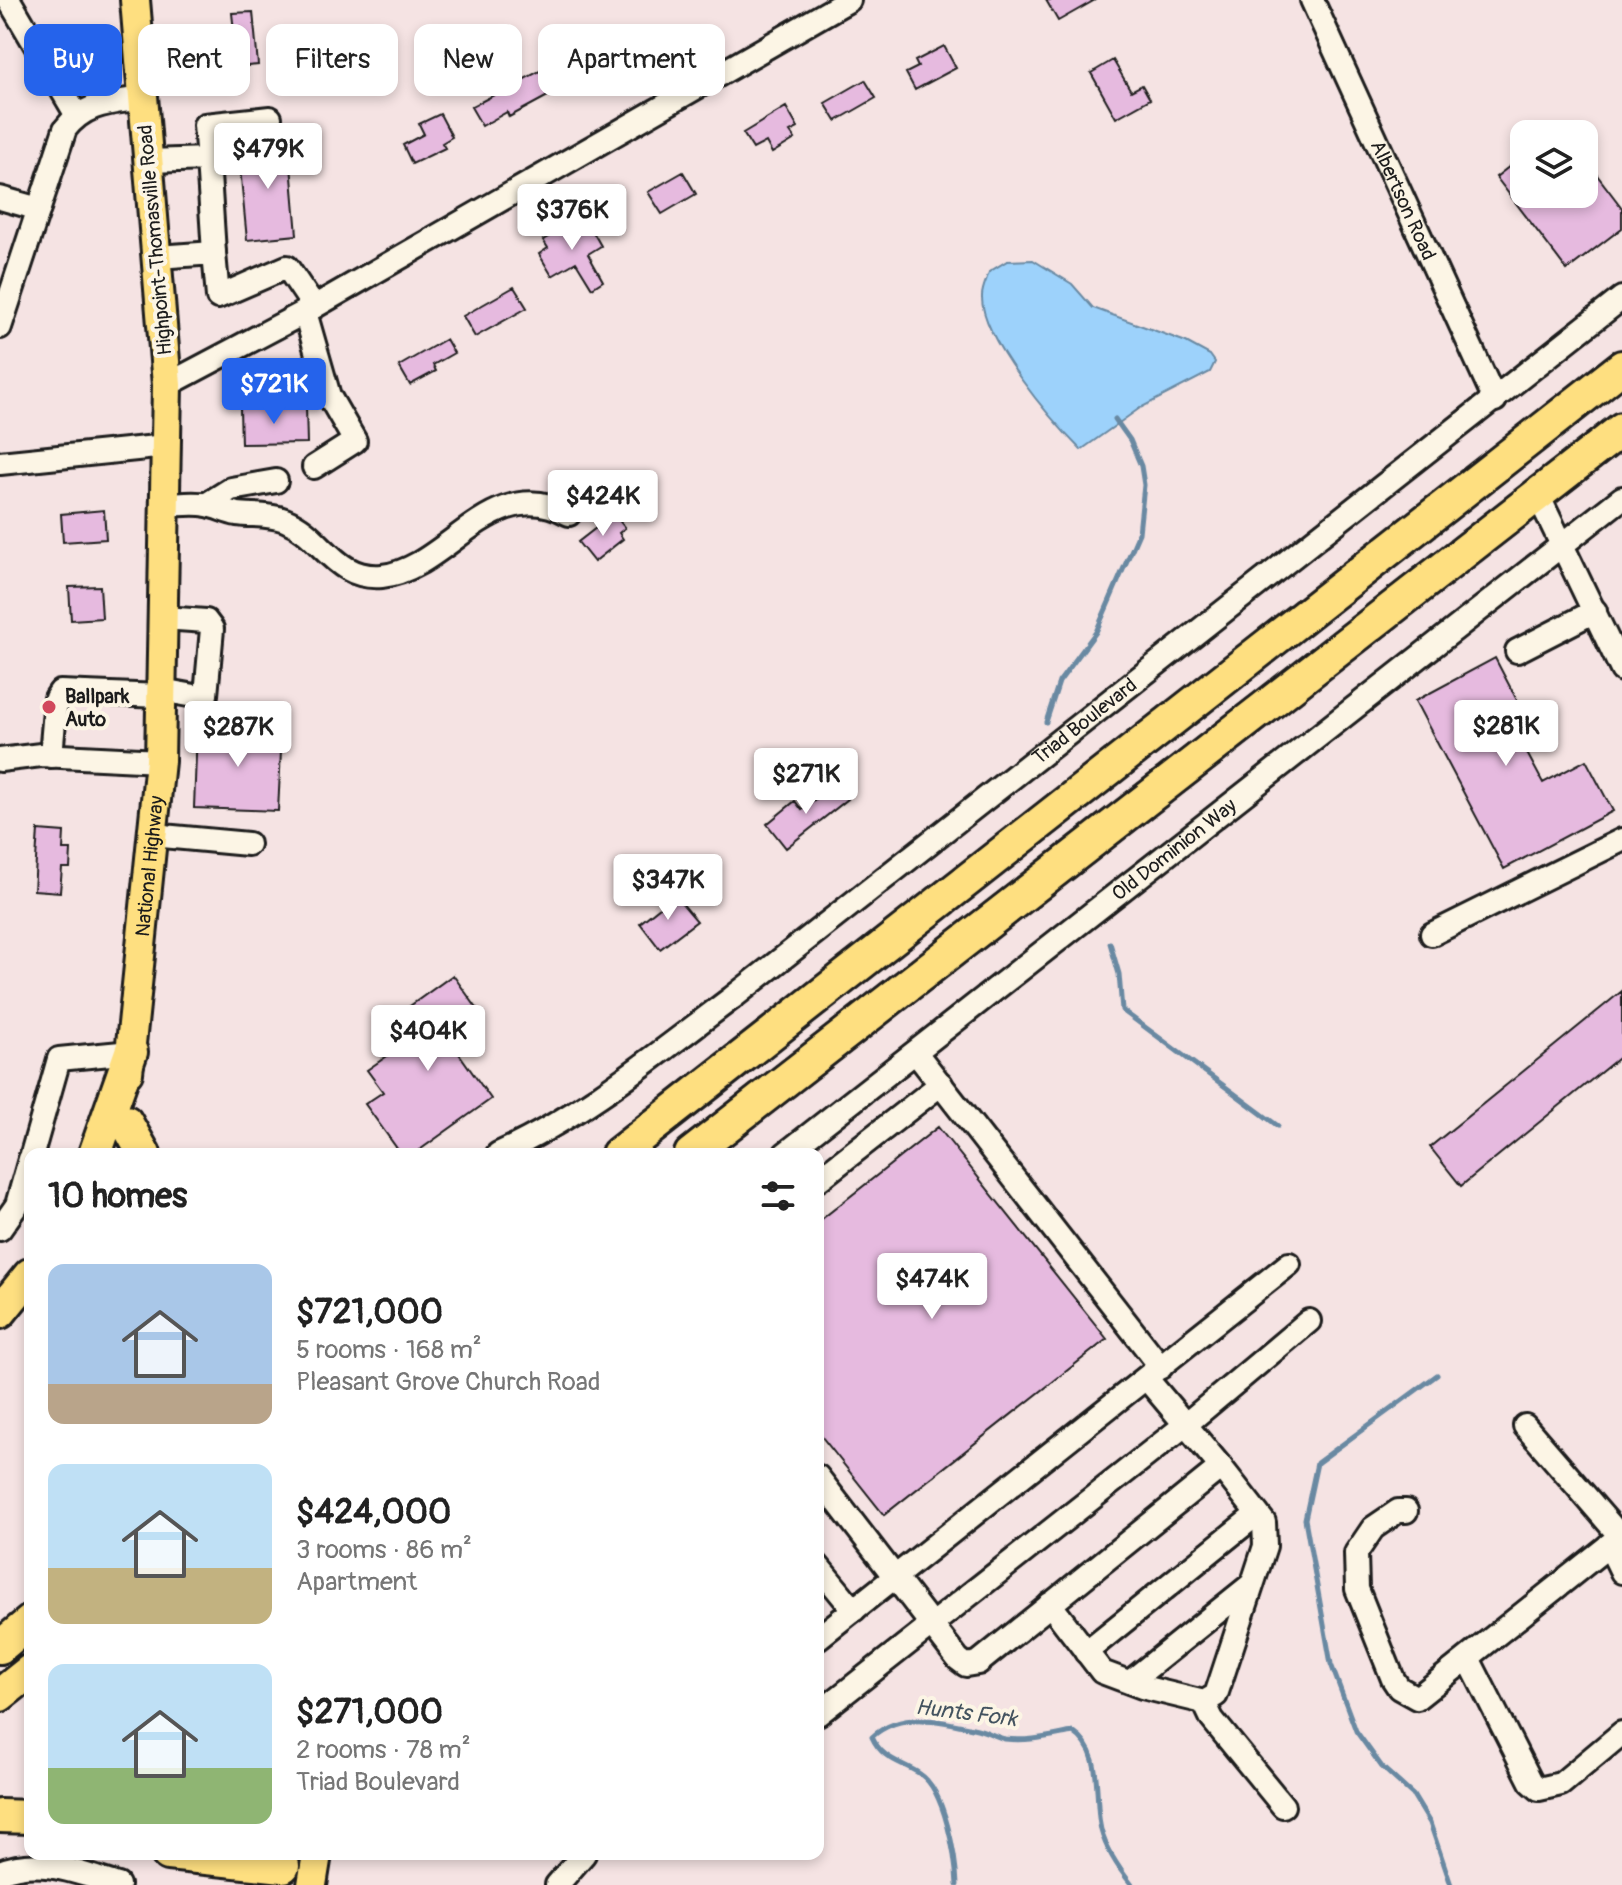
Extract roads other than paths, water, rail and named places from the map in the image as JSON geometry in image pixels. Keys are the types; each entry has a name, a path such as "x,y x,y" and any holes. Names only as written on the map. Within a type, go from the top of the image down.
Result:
{"highway":[{"path":"626,1148 1622,367"},
{"path":"701,1148 1622,429"},
{"path":"97,1148 131,1052"},
{"path":"126,1122 141,1148"},
{"path":"0,1312 24,1284"},
{"path":"0,1647 24,1627"},
{"path":"0,1695 24,1676"},
{"path":"0,1816 24,1817"},
{"path":"218,1860 284,1868"}],"main road":[{"name":"Highpoint-Thomasville Road","path":"135,0 167,385"},
{"name":"National Highway","path":"125,1148 131,1052 160,761 167,385"},
{"path":"312,1885 316,1860"}],"street":[{"path":"167,385 310,310 849,0"},
{"name":"Albertson Road","path":"1312,0 1495,400"},
{"path":"9,14 76,114"},
{"path":"0,327 62,136 76,114 90,106 143,98"},
{"path":"270,118 205,125 218,297 287,267 310,310 329,396 355,441 314,467"},
{"path":"149,161 208,159"},
{"path":"0,198 39,209"},
{"path":"157,257 214,253"},
{"name":"Triad Boulevard","path":"511,1148 539,1135 609,1090 732,998 1622,298"},
{"path":"0,463 166,446"},
{"path":"207,504 231,489 276,481"},
{"path":"1538,495 1622,670"},
{"name":"Old Dominion Way","path":"793,1148 1622,498"},
{"path":"165,505 207,504 236,514 287,521 343,569 362,576 384,576 409,568 456,534 515,505 542,503 569,514"},
{"path":"1517,651 1595,611"},
{"path":"51,756 56,698 60,692 206,695 212,629 206,621 163,618"},
{"path":"0,760 51,756 160,761"},
{"path":"152,835 248,844"},
{"path":"1432,934 1622,840"},
{"path":"34,1148 59,1059 131,1052"},
{"path":"916,1053 1154,1373 1185,1425 1264,1522 1265,1546 1222,1681 1216,1695 1204,1702 1102,1672 1050,1604"},
{"path":"824,1175 941,1084"},
{"path":"0,1229 17,1205 24,1181"},
{"path":"824,1633 1289,1264"},
{"path":"824,1709 1185,1425 1309,1321"},
{"path":"1525,1426 1617,1539 1622,1572"},
{"path":"824,1485 958,1659 966,1665 978,1663 1221,1467"},
{"path":"1406,1511 1398,1511 1373,1528 1356,1553 1357,1589 1393,1679 1409,1694 1423,1697 1617,1539"},
{"path":"1086,1652 1257,1514"},
{"path":"824,1573 854,1610"},
{"path":"1130,1682 1252,1584"},
{"path":"1469,1660 1531,1782 1539,1789 1561,1784 1622,1733"},
{"path":"1204,1702 1212,1719 1283,1806"},
{"path":"557,1885 579,1860"},
{"path":"0,1872 19,1865 42,1865 118,1885"}],"water":[{"path":"1033,260 1072,284 1093,308 1186,342 1210,355 1215,362 1210,372 1140,408 1081,450 1020,378 984,313 982,293 989,272 1007,261"}],"waterway":[{"path":"1046,722 1059,682 1096,632 1139,533 1144,485 1141,466 1130,440 1115,419"},
{"path":"1110,943 1119,974 1122,1010 1278,1126"},
{"path":"1437,1375 1317,1463 1305,1519 1331,1664 1356,1731 1382,1767 1413,1795 1430,1823 1451,1885"},
{"name":"Hunts Fork","path":"957,1885 948,1825 936,1794 920,1774 887,1756 876,1745 872,1737 883,1729 922,1720 977,1729 1014,1740 1073,1732 1090,1751 1094,1763 1103,1837 1132,1885"}],"place":[{"name":"Ballpark Auto","path":"49,707"}]}
